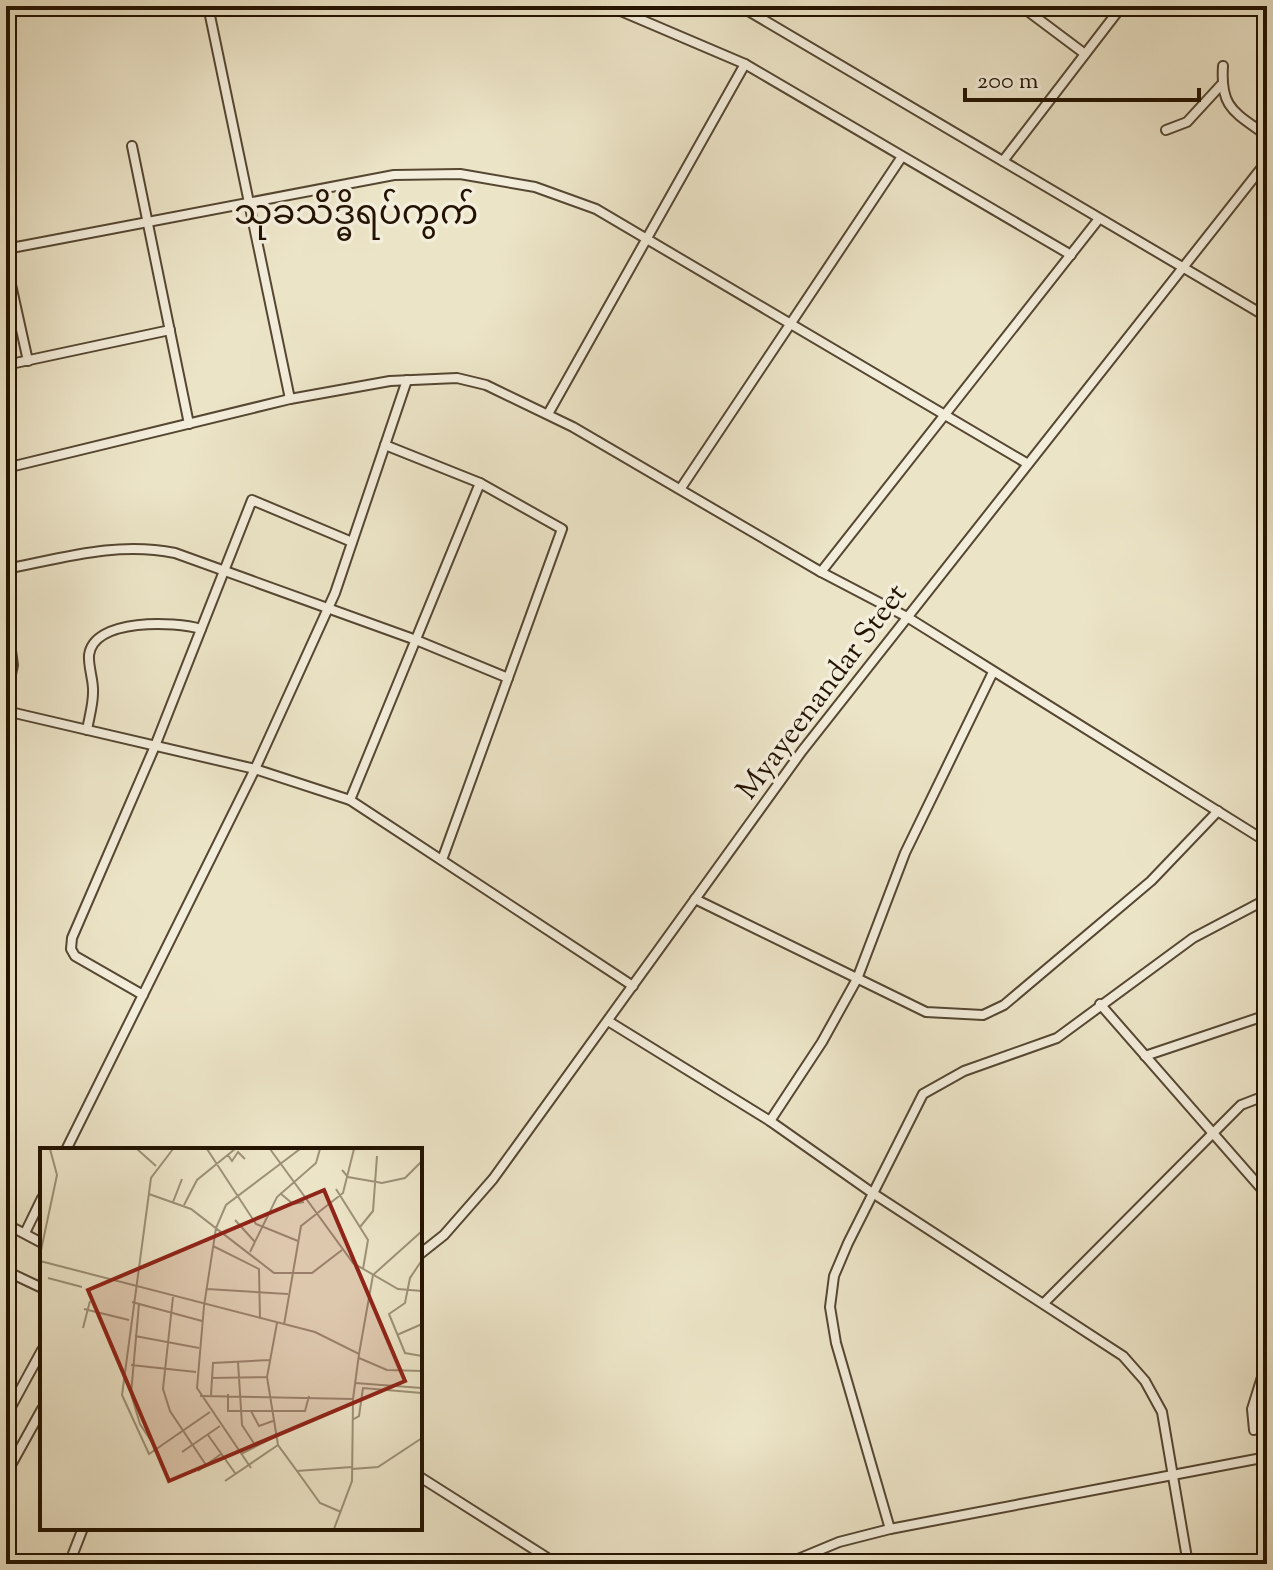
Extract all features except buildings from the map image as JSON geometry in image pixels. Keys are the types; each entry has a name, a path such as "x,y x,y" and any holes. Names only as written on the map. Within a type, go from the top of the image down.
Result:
{"street":[{"path":"208,6 290,399"},
{"path":"609,6 745,64 1071,255"},
{"path":"740,6 1267,317"},
{"path":"1021,6 1085,54"},
{"path":"1003,161 1122,6"},
{"path":"548,414 745,64"},
{"path":"1223,66 1221,85 1226,103 1267,136"},
{"path":"1166,130 1187,122 1221,85"},
{"path":"132,146 189,424"},
{"path":"681,488 901,158"},
{"name":"Myayeenandar Steet","path":"422,1252 444,1235 493,1179 802,751 1267,161"},
{"path":"6,249 394,175 460,174 535,187 596,209 1028,464"},
{"path":"821,572 1098,220"},
{"path":"6,262 28,361"},
{"path":"6,365 170,330"},
{"path":"6,468 290,399 407,380 457,378 486,385 548,414 681,488 821,572 907,617 1267,842"},
{"path":"67,1148 255,769 328,609 407,380"},
{"path":"385,445 480,483 562,529 442,860"},
{"path":"350,800 480,483"},
{"path":"143,995 75,956 71,949 76,927 155,746 252,500 352,542"},
{"path":"6,569 108,548 143,547 224,570 416,640 508,678"},
{"path":"6,614 13,665 6,698"},
{"path":"87,730 93,691 89,655 95,641 111,631 144,624 179,622 201,629"},
{"path":"770,1121 822,1042 857,979 889,889 993,672"},
{"path":"6,711 255,769 350,800 633,986"},
{"path":"695,899 926,1012 983,1015 1004,1005 1151,881 1218,811"},
{"path":"890,1529 836,1343 830,1307 834,1276 871,1192 923,1094 964,1071 1057,1038 1193,938 1267,899"},
{"path":"1100,1004 1267,1195"},
{"path":"1145,1056 1267,1015"},
{"path":"608,1021 770,1121 871,1192 1123,1356 1145,1381 1162,1412 1170,1475 1188,1564"},
{"path":"1044,1303 1241,1105 1267,1095"},
{"path":"25,1233 40,1202"},
{"path":"6,1224 40,1242"},
{"path":"6,1271 40,1287"},
{"path":"6,1416 40,1354"},
{"path":"1254,1430 1252,1409 1267,1361"},
{"path":"6,1474 40,1413"},
{"path":"786,1564 839,1542 890,1529 1267,1457"},
{"path":"422,1478 557,1564"},
{"path":"69,1564 82,1530"}],"district":[{"name":"သုခသိဒ္ဓိရပ်ကွက်","path":"356,212"}]}
